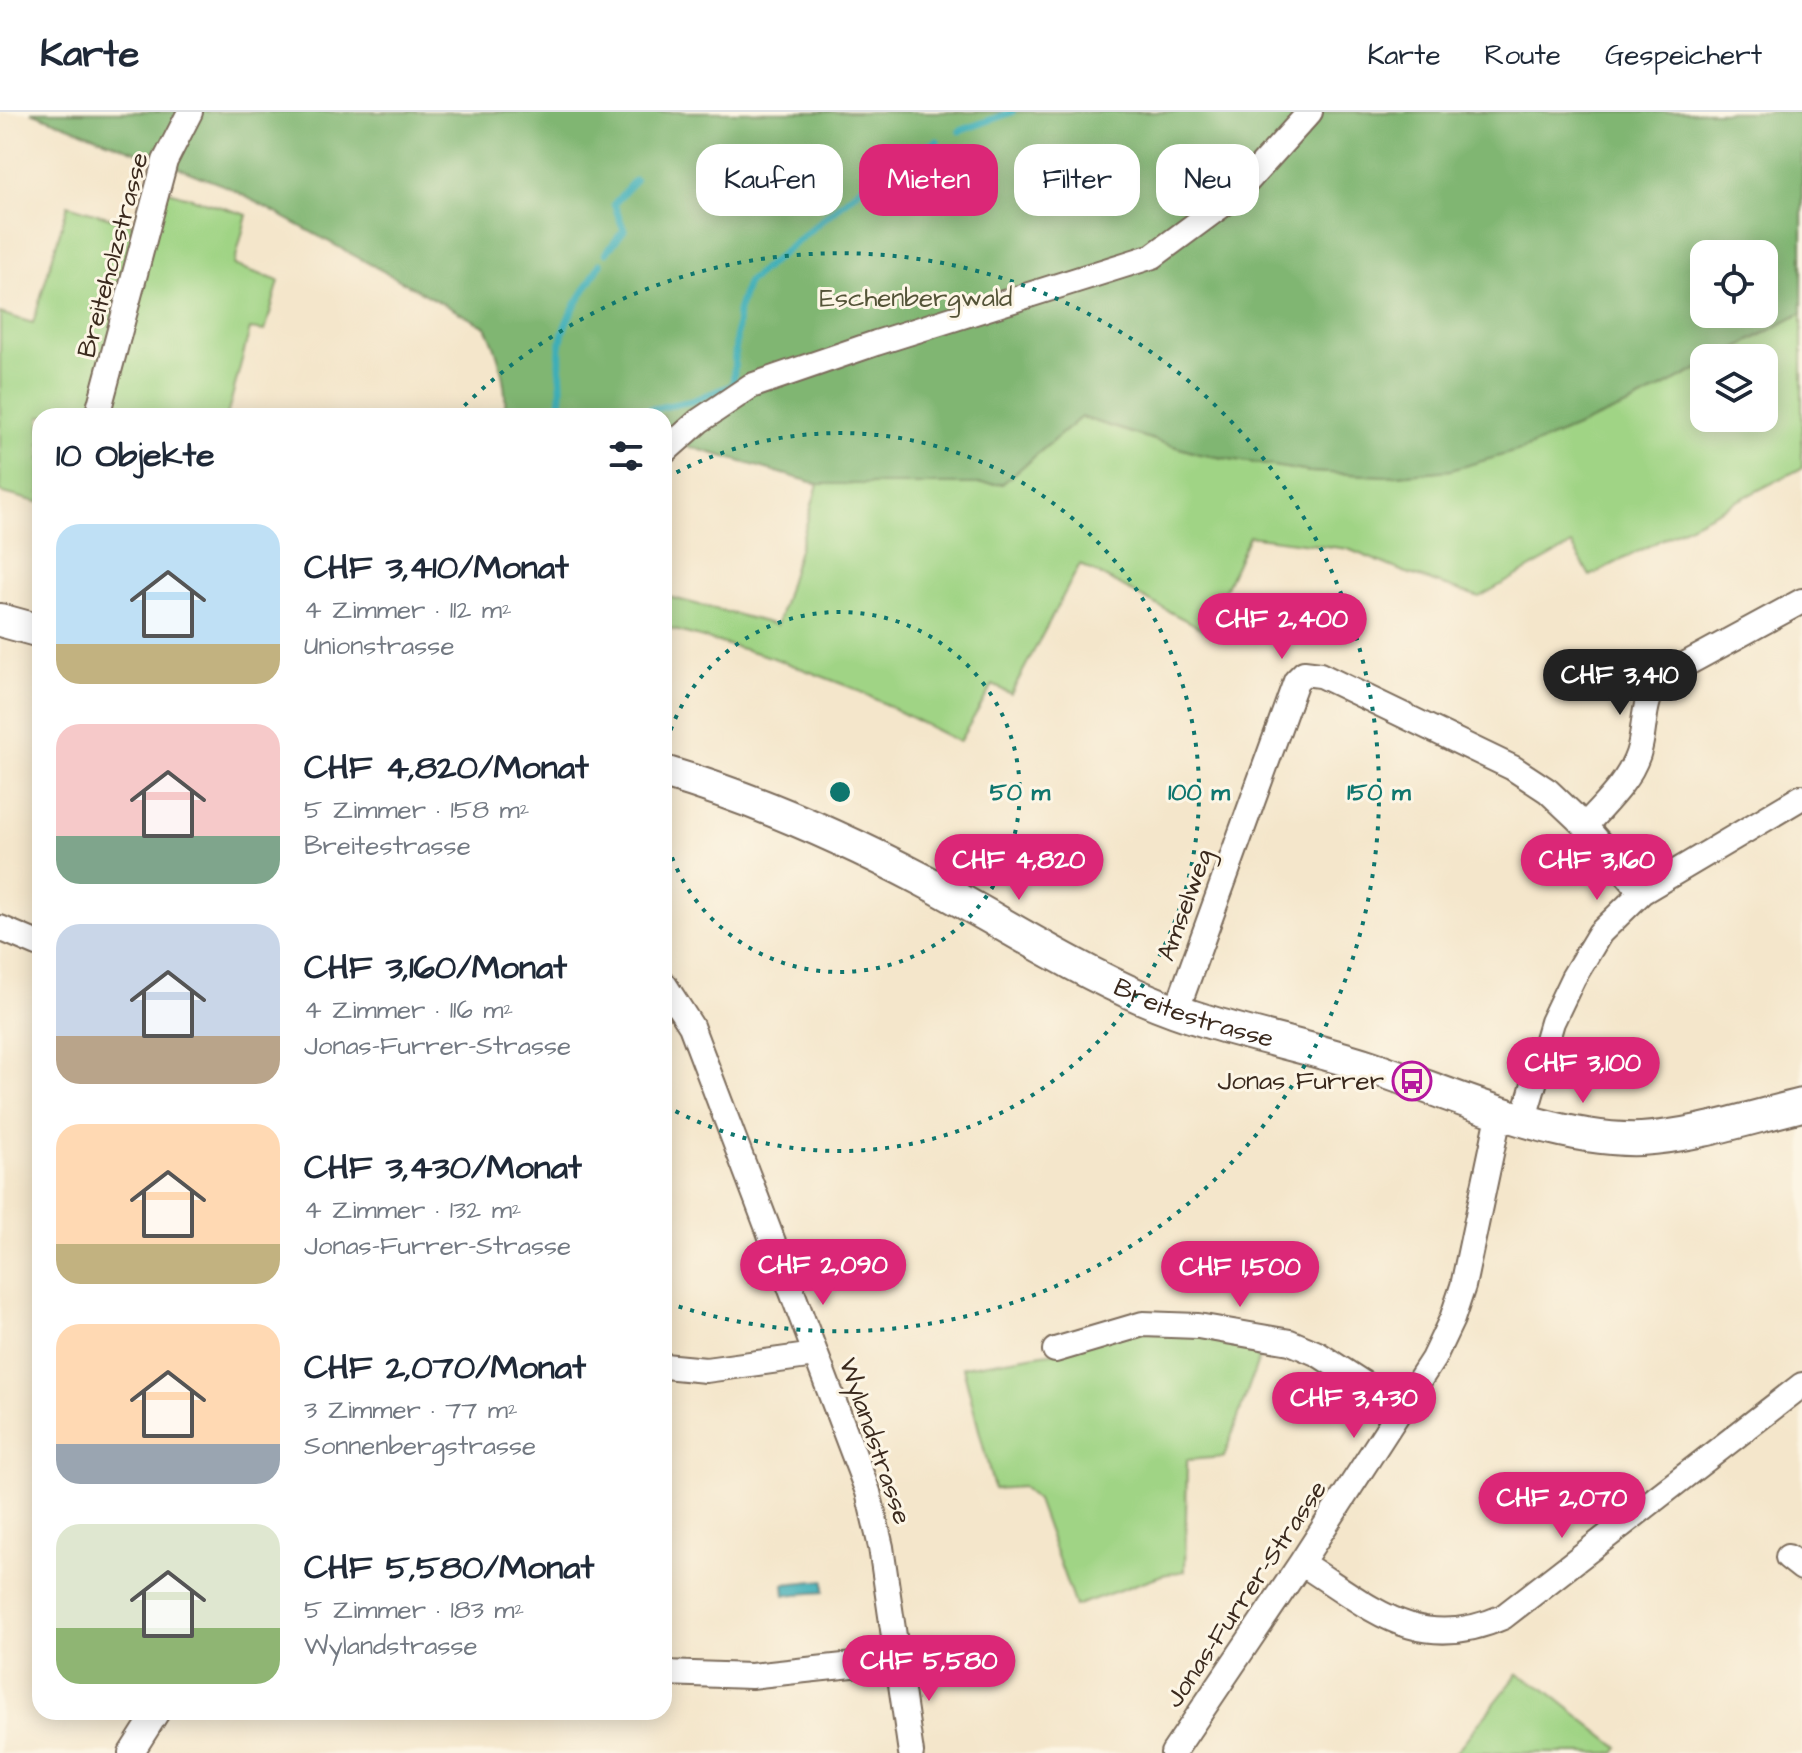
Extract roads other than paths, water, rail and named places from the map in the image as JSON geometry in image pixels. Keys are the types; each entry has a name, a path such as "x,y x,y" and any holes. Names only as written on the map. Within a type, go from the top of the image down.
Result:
{"main road":[{"path":"0,620 32,627"},
{"name":"Breitestrasse","path":"672,775 758,803 828,832 923,880 1095,976 1176,1012 1367,1065 1512,1115 1601,1137 1640,1139 1685,1134 1802,1105"}],"street":[{"name":"Breiteholzstrasse","path":"99,408 165,161 190,112"},
{"path":"672,445 699,421 751,386 1153,256 1233,197 1310,112"},
{"path":"1642,892 1585,826 1627,778 1638,754 1650,689 1662,677 1802,601"},
{"name":"Amselweg","path":"1176,1012 1296,681 1304,673 1320,675 1513,768 1548,791 1585,826"},
{"name":"Jonas-Furrer-Strasse","path":"1173,1753 1403,1409 1433,1359 1463,1286 1512,1115 1573,978 1600,933 1642,892 1802,797"},
{"path":"0,928 32,942"},
{"name":"Wylandstrasse","path":"672,996 691,1026 868,1492 881,1547 911,1753"},
{"path":"1055,1350 1143,1324 1198,1326 1290,1342 1318,1354 1403,1409"},
{"path":"672,1367 706,1370 815,1355"},
{"path":"1301,1563 1397,1623 1428,1632 1459,1632 1485,1625 1503,1617 1802,1385"},
{"path":"672,1673 751,1676 899,1660"},
{"path":"131,1753 152,1720"}],"water":[{"path":"824,1580 824,1592 785,1595 784,1584"}],"waterway":[{"path":"960,131 1012,112"},
{"path":"658,408 692,401 733,385 738,311 747,283 870,180 937,141"},
{"path":"606,253 624,230 614,204 635,180"},
{"path":"559,408 562,336 570,314 600,264"}],"place":[{"name":"Jonas Furrer","path":"1412,1081"}],"park label":[{"name":"Eschenbergwald","path":"916,298"}]}
